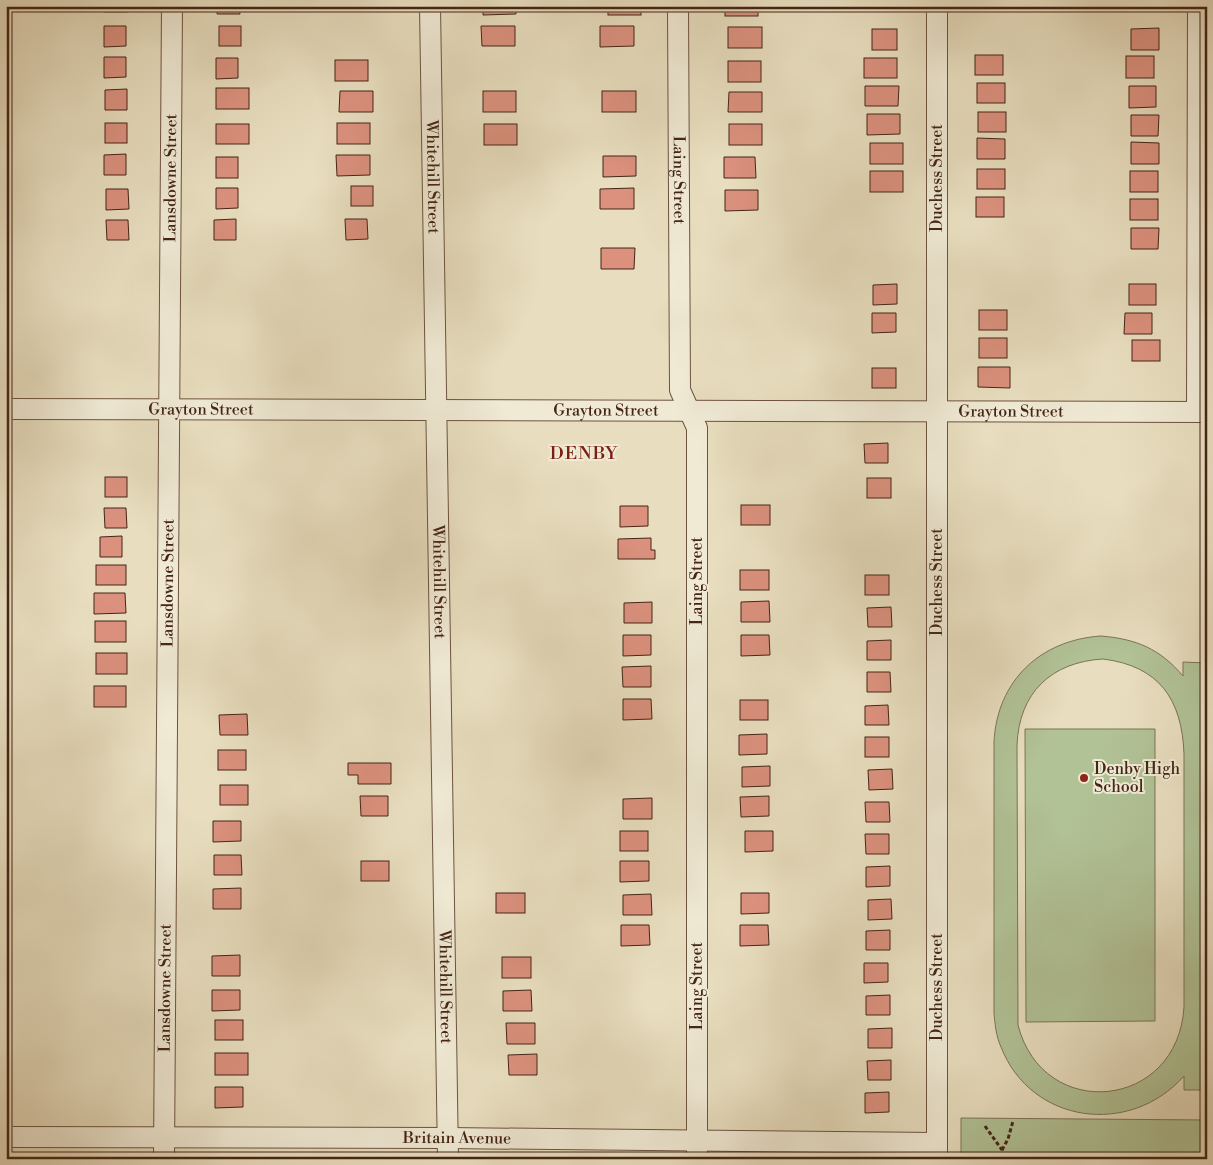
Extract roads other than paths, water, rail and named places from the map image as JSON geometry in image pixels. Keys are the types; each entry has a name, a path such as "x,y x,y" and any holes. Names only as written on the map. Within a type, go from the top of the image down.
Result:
{"street":[{"name":"Lansdowne Street","path":"164,1159 172,6"},
{"name":"Whitehill Street","path":"430,6 448,1159"},
{"name":"Laing Street","path":"678,6 680,390 697,428 697,1149"},
{"name":"Duchess Street","path":"937,6 937,1151"},
{"path":"1198,6 1202,412"},
{"name":"Grayton Street","path":"6,409 1202,412"},
{"name":"Britain Avenue","path":"6,1137 448,1138 697,1149 937,1151"}],"place":[{"name":"Denby High School","path":"1084,778"}],"district":[{"name":"DENBY","path":"584,453"}]}
